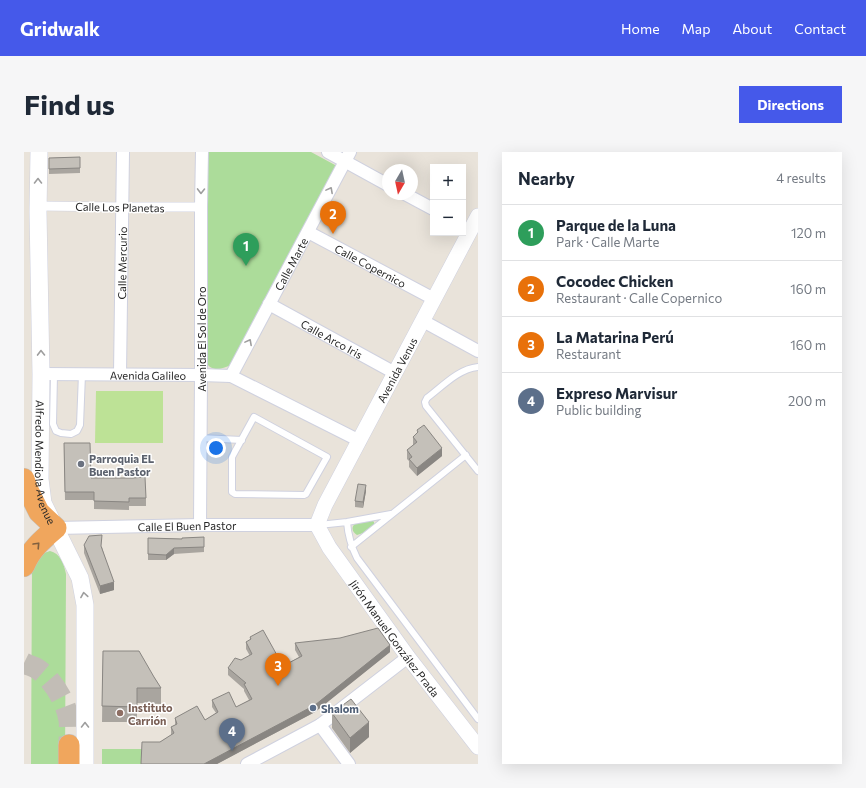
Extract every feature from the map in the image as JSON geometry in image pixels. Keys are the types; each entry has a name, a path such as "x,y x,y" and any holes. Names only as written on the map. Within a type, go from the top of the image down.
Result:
{"highway":[{"path":"24,479 39,512 56,528 32,551 24,566"}],"main road":[{"name":"Alfredo Mendiola Avenue","path":"38,152 38,206 48,374 40,479 43,503 80,578 85,601 85,764"}],"street":[{"name":"Calle Mercurio","path":"120,374 123,152"},
{"name":"Avenida El Sol de Oro","path":"200,525 202,152"},
{"path":"328,152 348,157 382,180"},
{"name":"Calle Marte","path":"231,376 348,157"},
{"path":"416,200 430,207"},
{"name":"Calle Los Planetas","path":"38,206 201,207"},
{"name":"Avenida Venus","path":"317,525 326,505 434,300 467,228 478,216"},
{"name":"Calle Copernico","path":"308,232 434,300"},
{"name":"Calle Arco Iris","path":"269,304 395,373"},
{"path":"423,321 478,351"},
{"name":"Avenida Galileo","path":"48,374 201,374 231,376 360,442"},
{"name":"Calle El Buen Pastor","path":"56,528 200,525 317,525"},
{"name":"Jirón Manuel González Prada","path":"317,525 329,547 408,657 478,747"},
{"path":"247,764 320,725 408,657"},
{"path":"320,725 349,764"}],"lane":[{"path":"478,367 468,369 457,374 427,398 425,402 426,406 478,471"},
{"path":"48,374 53,424 56,431 71,434 77,431 80,426 82,374"},
{"path":"254,417 327,457 308,492 304,495 236,494 232,492 232,457 242,440 254,417"},
{"path":"200,438 242,440"},
{"path":"351,547 466,456"},
{"path":"317,525 347,522 392,514"},
{"path":"347,522 351,547 357,558 478,719"}],"green space":[{"path":"206,152 311,152 335,165 336,168 231,365 217,369 214,369 208,365 205,361"},
{"path":"96,391 163,391 163,443 95,443"},
{"path":"371,520 374,524 363,533 357,535 353,531 355,524"},
{"path":"50,551 59,557 63,563 66,574 65,764 31,764 32,568 41,554"},
{"path":"102,749 142,749 141,764 102,764"}],"building":[{"path":"80,157 80,168 49,169 49,158"},
{"path":"424,425 442,448 417,468 409,459 412,457 407,450 417,442 413,437 418,432 417,430"},
{"path":"64,443 90,443 91,478 145,477 146,498 129,498 129,502 94,501 94,492 65,492"},
{"path":"358,484 366,485 363,502 355,501"},
{"path":"102,535 101,546 114,582 100,586 84,545 89,536"},
{"path":"204,537 204,547 174,548 166,555 148,554 148,538 182,539"},
{"path":"378,628 390,645 315,705 204,764 141,764 142,742 160,742 174,733 171,727 177,724 175,718 197,706 205,720 218,712 212,700 229,692 236,707 252,699 244,684 246,683 228,668 235,658 241,660 252,654 246,642 251,639 250,637 263,630 283,666 302,656 295,643 340,638"},
{"path":"103,651 139,651 161,688 137,688 137,707 102,706"},
{"path":"351,699 369,722 350,738 332,713"}],"tunnel":[{"path":"24,663 42,672 53,684 65,705 69,720 69,745"}],"place":[{"name":"Cocodec Chicken","path":"333,234"},
{"name":"Parque de la Luna","path":"246,266"},
{"name":"Parroquia EL Buen Pastor","path":"81,464"},
{"name":"La Matarina Perú","path":"278,686"},
{"name":"Shalom","path":"313,708"},
{"name":"Instituto Carrión","path":"120,713"},
{"name":"Expreso Marvisur","path":"232,751"}]}
